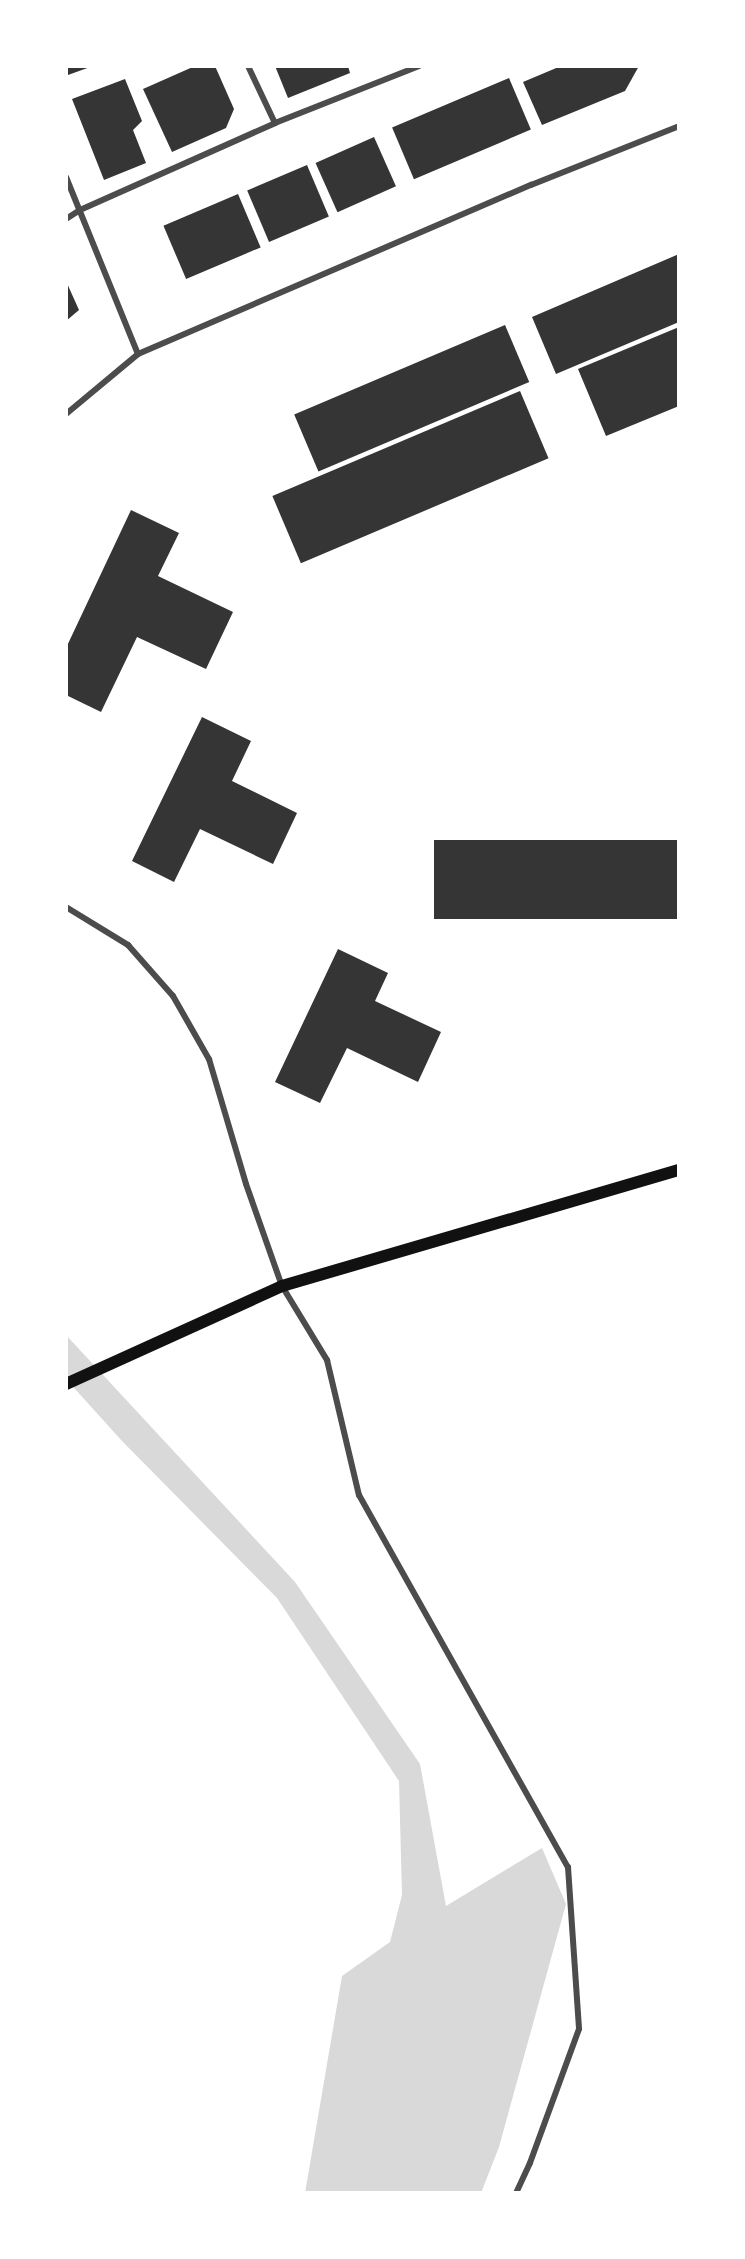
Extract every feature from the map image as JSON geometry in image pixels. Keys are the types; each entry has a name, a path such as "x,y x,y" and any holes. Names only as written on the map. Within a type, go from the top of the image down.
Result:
{"main road":[{"path":"66,1384 282,1286 679,1170"}],"street":[{"path":"248,66 275,123"},
{"path":"66,219 80,210 275,123 419,66"},
{"path":"66,414 138,354 531,185 679,126"},
{"path":"66,177 138,354"},
{"path":"66,908 128,945 173,996 210,1059 246,1184 282,1286 327,1360 359,1495 568,1867 579,2028 530,2163 516,2193"}],"shaded area":[{"path":"66,1335 295,1582 420,1764 446,1906 542,1848 566,1904 499,2147 481,2193 305,2193 342,1976 390,1942 402,1895 399,1781 277,1598 122,1441 66,1379"}],"building":[{"path":"66,66 93,66 66,75"},
{"path":"195,66 215,66 234,109 226,128 172,152 143,89"},
{"path":"275,66 348,66 350,73 288,98"},
{"path":"561,66 639,66 625,91 542,125 523,82"},
{"path":"509,78 531,130 414,179 392,128"},
{"path":"125,79 142,121 133,130 146,163 104,180 72,99"},
{"path":"374,137 396,186 337,212 316,163"},
{"path":"307,165 329,217 269,242 247,190"},
{"path":"238,194 261,247 186,279 163,226"},
{"path":"679,254 679,322 556,374 532,317"},
{"path":"66,281 79,310 66,321"},
{"path":"505,325 529,382 318,472 294,414"},
{"path":"679,327 679,406 606,436 578,369"},
{"path":"520,391 549,458 301,563 272,496"},
{"path":"131,510 179,533 158,576 233,612 206,669 137,637 101,712 66,695 66,648"},
{"path":"202,717 251,741 232,781 297,813 273,864 200,829 174,882 132,861"},
{"path":"434,840 679,840 679,919 434,919"},
{"path":"338,949 388,973 375,1001 441,1032 418,1082 347,1048 320,1103 275,1082"}]}
